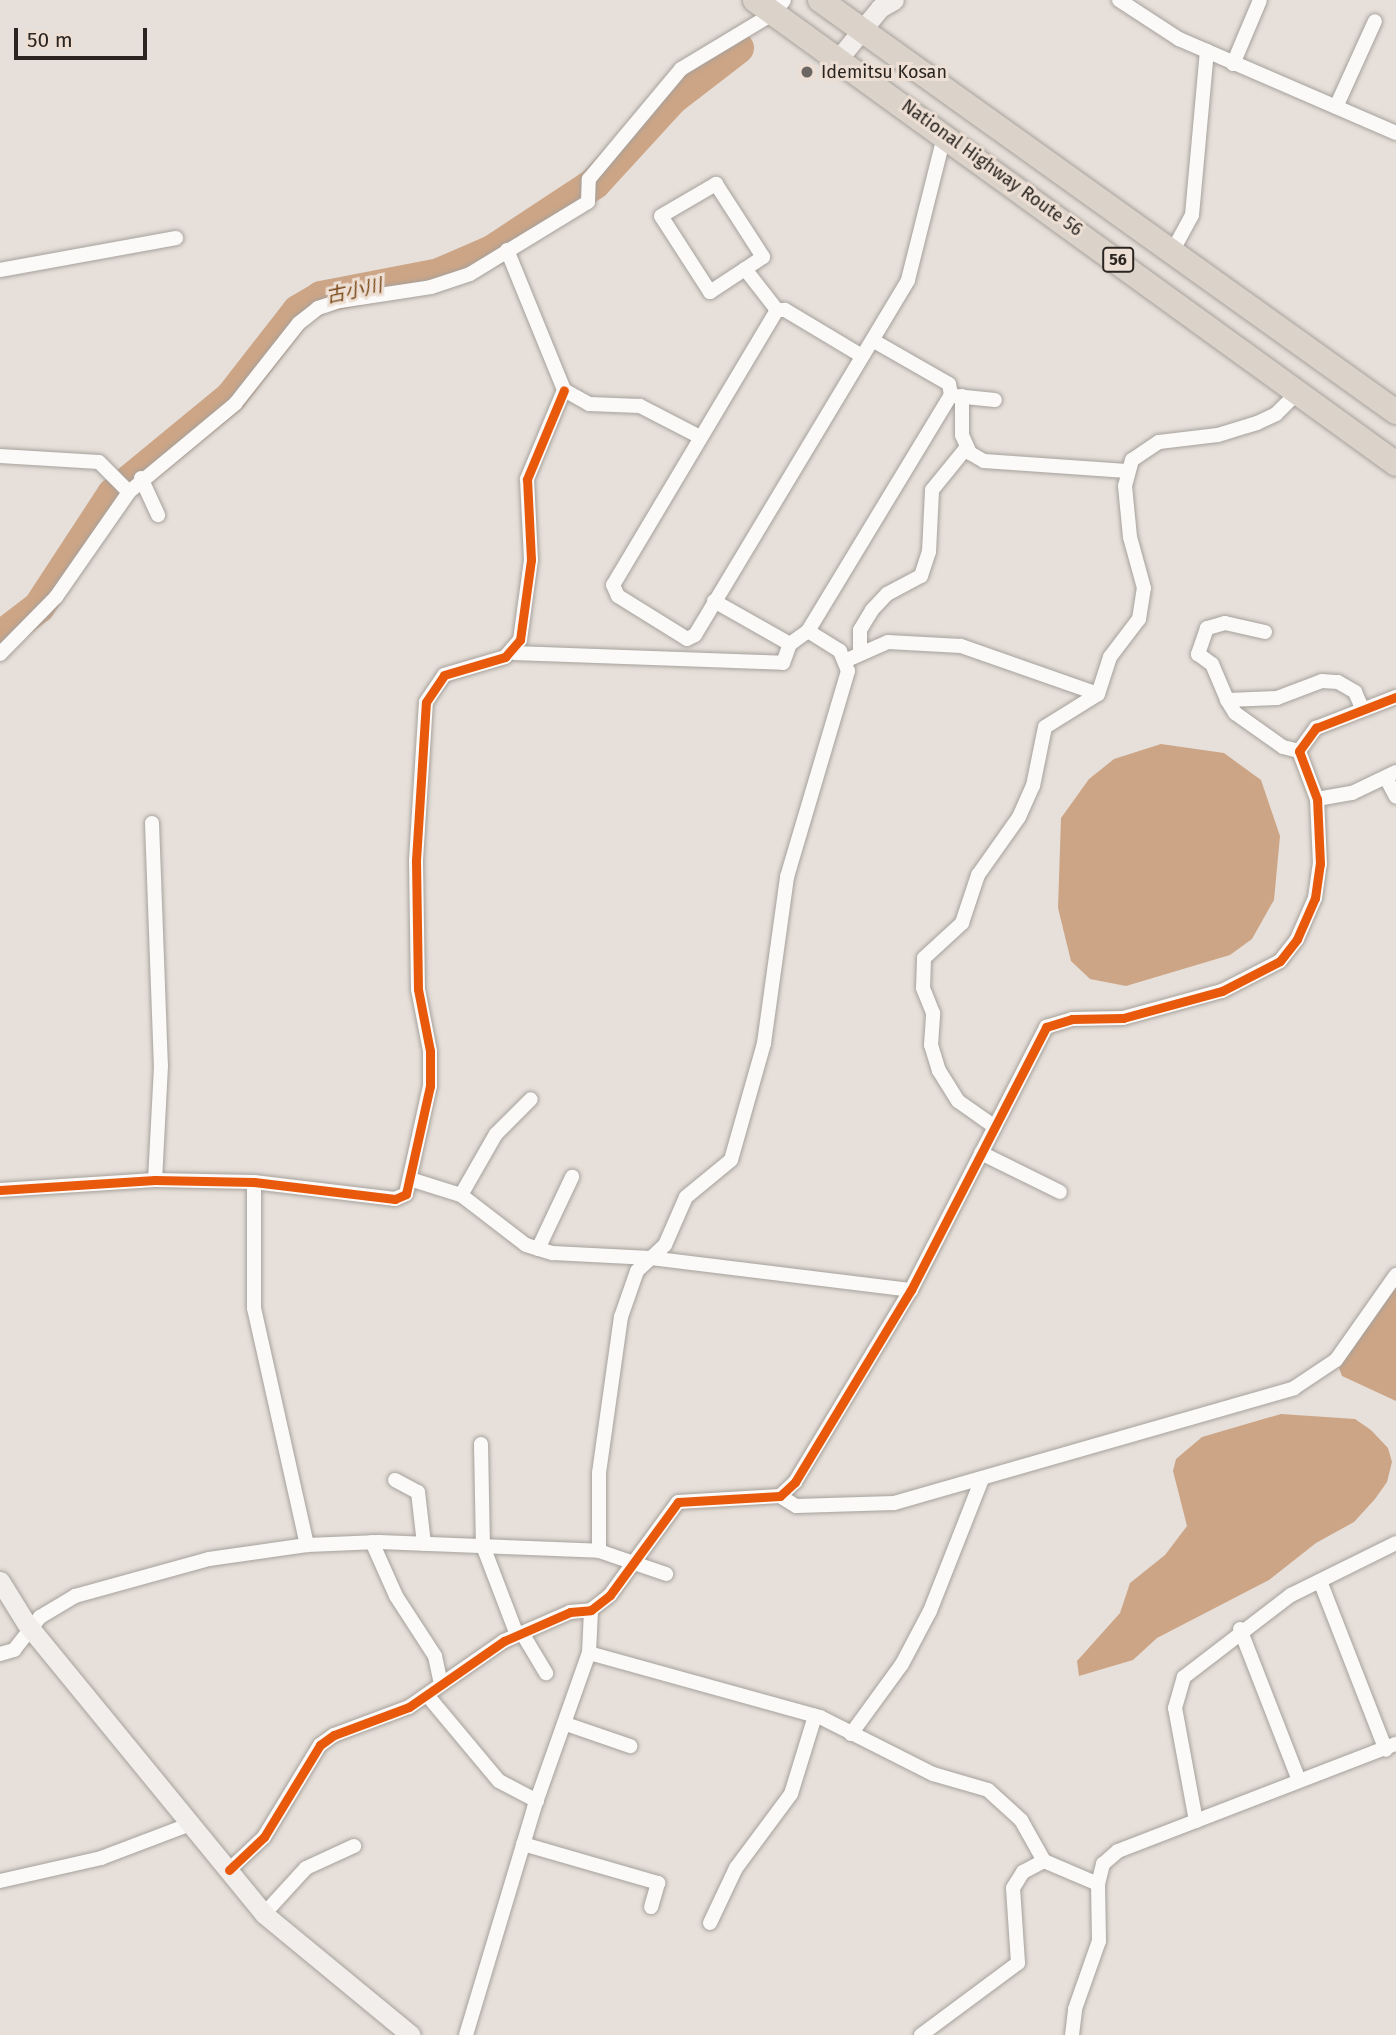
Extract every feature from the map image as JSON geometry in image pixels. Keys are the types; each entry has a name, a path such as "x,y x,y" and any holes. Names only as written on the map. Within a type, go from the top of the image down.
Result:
{"highway":[{"name":"National Highway Route 56","path":"820,0 1396,412"},
{"name":"National Highway Route 56","path":"771,4 839,58 1396,464"}],"street":[{"path":"839,58 861,28 894,0"},
{"path":"1119,0 1233,64 1396,133"},
{"path":"1233,64 1260,0"},
{"path":"0,654 56,597 141,478 235,404 299,323 318,308 430,287 470,274 588,202 589,180 681,69 771,4"},
{"path":"1336,107 1375,21"},
{"path":"1172,252 1192,215 1207,51"},
{"path":"777,310 613,584 618,596 687,639 695,635 862,356 874,341 908,280 945,133"},
{"path":"716,184 763,257 745,269 710,292 661,216 716,184"},
{"path":"0,270 176,238"},
{"path":"508,250 564,390 589,404 640,406 700,437"},
{"path":"745,269 777,310"},
{"path":"777,310 785,310 862,356"},
{"path":"874,341 949,384 957,396 967,447 984,461 1127,471"},
{"path":"514,653 529,598 527,479 564,390"},
{"path":"995,1127 958,1101 939,1071 930,1045 933,1013 921,971 924,958 962,923 981,868 1019,817 1033,786 1045,727 1098,694 1110,657 1143,604 1130,537 1127,471 1143,448 1257,423 1276,414 1298,392"},
{"path":"957,396 995,400"},
{"path":"0,1190 155,1180 254,1182 395,1199 406,1194 413,1180 430,1086 418,989 416,860 426,702 444,675 514,653 783,663 790,644 808,631 957,396"},
{"path":"599,1551 608,1378 636,1271 665,1245 686,1197 731,1160 764,1043 787,877 860,630 872,610 887,594 921,576 929,552 932,490 967,447"},
{"path":"0,456 99,462 129,492"},
{"path":"141,478 158,515"},
{"path":"714,601 790,644"},
{"path":"780,1496 795,1482 911,1290 1046,1027 1055,1021 1145,1012 1222,991 1280,961 1297,939 1315,898 1321,850 1317,799 1298,751 1235,713 1212,664 1198,654 1207,628 1225,623 1265,632"},
{"path":"808,631 854,657"},
{"path":"854,657 888,642 961,646 1098,694"},
{"path":"1227,700 1277,698 1322,681 1338,682 1355,692 1363,709"},
{"path":"1298,751 1316,728 1396,697"},
{"path":"1317,799 1352,793 1391,775 1396,797"},
{"path":"152,823 161,1066 155,1180"},
{"path":"461,1195 496,1134 531,1099"},
{"path":"981,1153 1060,1192"},
{"path":"538,1249 572,1177"},
{"path":"413,1180 461,1195 484,1217 538,1249 650,1258 911,1290"},
{"path":"254,1182 254,1308 307,1545"},
{"path":"229,1870 264,1837 320,1745 427,1695 519,1634 570,1612 592,1610 610,1595 678,1502 780,1496 796,1506 852,1508 894,1503 1313,1380 1336,1360 1396,1275"},
{"path":"481,1444 483,1546 519,1634 546,1673"},
{"path":"851,1734 902,1664 930,1611 982,1479"},
{"path":"395,1480 418,1492 424,1544"},
{"path":"372,1542 396,1596 435,1656 441,1684"},
{"path":"0,1654 14,1650 40,1617 75,1596 209,1559 307,1545 372,1542 599,1551 666,1574"},
{"path":"1196,1821 1182,1768 1177,1692 1184,1676 1240,1629 1320,1581 1396,1544"},
{"path":"0,1581 32,1630 193,1823 264,1914 411,2035"},
{"path":"1072,2035 1075,2009 1099,1941 1098,1884 1103,1864 1118,1851 1391,1747 1320,1581"},
{"path":"466,2035 523,1844 589,1653 592,1610"},
{"path":"1240,1629 1299,1780"},
{"path":"589,1653 815,1716 933,1774 988,1790 1021,1820 1044,1861 1098,1884"},
{"path":"427,1695 499,1781 537,1801"},
{"path":"710,1923 736,1868 791,1794 815,1716"},
{"path":"566,1724 630,1746"},
{"path":"0,1881 101,1858 193,1823"},
{"path":"523,1844 658,1883 651,1907"},
{"path":"264,1914 306,1868 354,1846"},
{"path":"921,2035 1018,1963 1013,1888 1023,1872 1044,1861"}],"shaded area":[{"path":"1161,744 1224,753 1261,780 1280,836 1274,900 1252,939 1230,955 1126,986 1090,979 1071,961 1058,908 1061,818 1089,779 1114,759"},
{"path":"1396,1284 1396,1401 1342,1376 1339,1368"},
{"path":"1281,1414 1355,1419 1371,1430 1388,1448 1392,1462 1387,1482 1375,1499 1354,1522 1316,1543 1269,1580 1157,1638 1133,1660 1079,1676 1077,1661 1120,1613 1130,1583 1165,1555 1187,1526 1173,1471 1176,1459 1202,1437"}],"waterway":[{"name":"古小川","path":"0,637 39,607 113,494 231,397 298,311 321,297 439,274 492,251 595,183 673,98 738,48"}],"cycle path":[{"path":"0,1190 155,1180 254,1182 395,1199 406,1194 430,1086 430,1051 418,989 416,860 426,702 444,675 505,657 520,640 531,560 527,479 564,390"},
{"path":"229,1870 264,1837 320,1745 334,1735 409,1707 504,1641 570,1612 591,1610 610,1595 678,1502 780,1496 795,1482 911,1290 1046,1027 1072,1019 1123,1018 1222,991 1280,961 1297,939 1315,898 1320,864 1317,799 1299,751 1316,728 1396,697"}],"place":[{"name":"Idemitsu Kosan","path":"807,72"}]}
